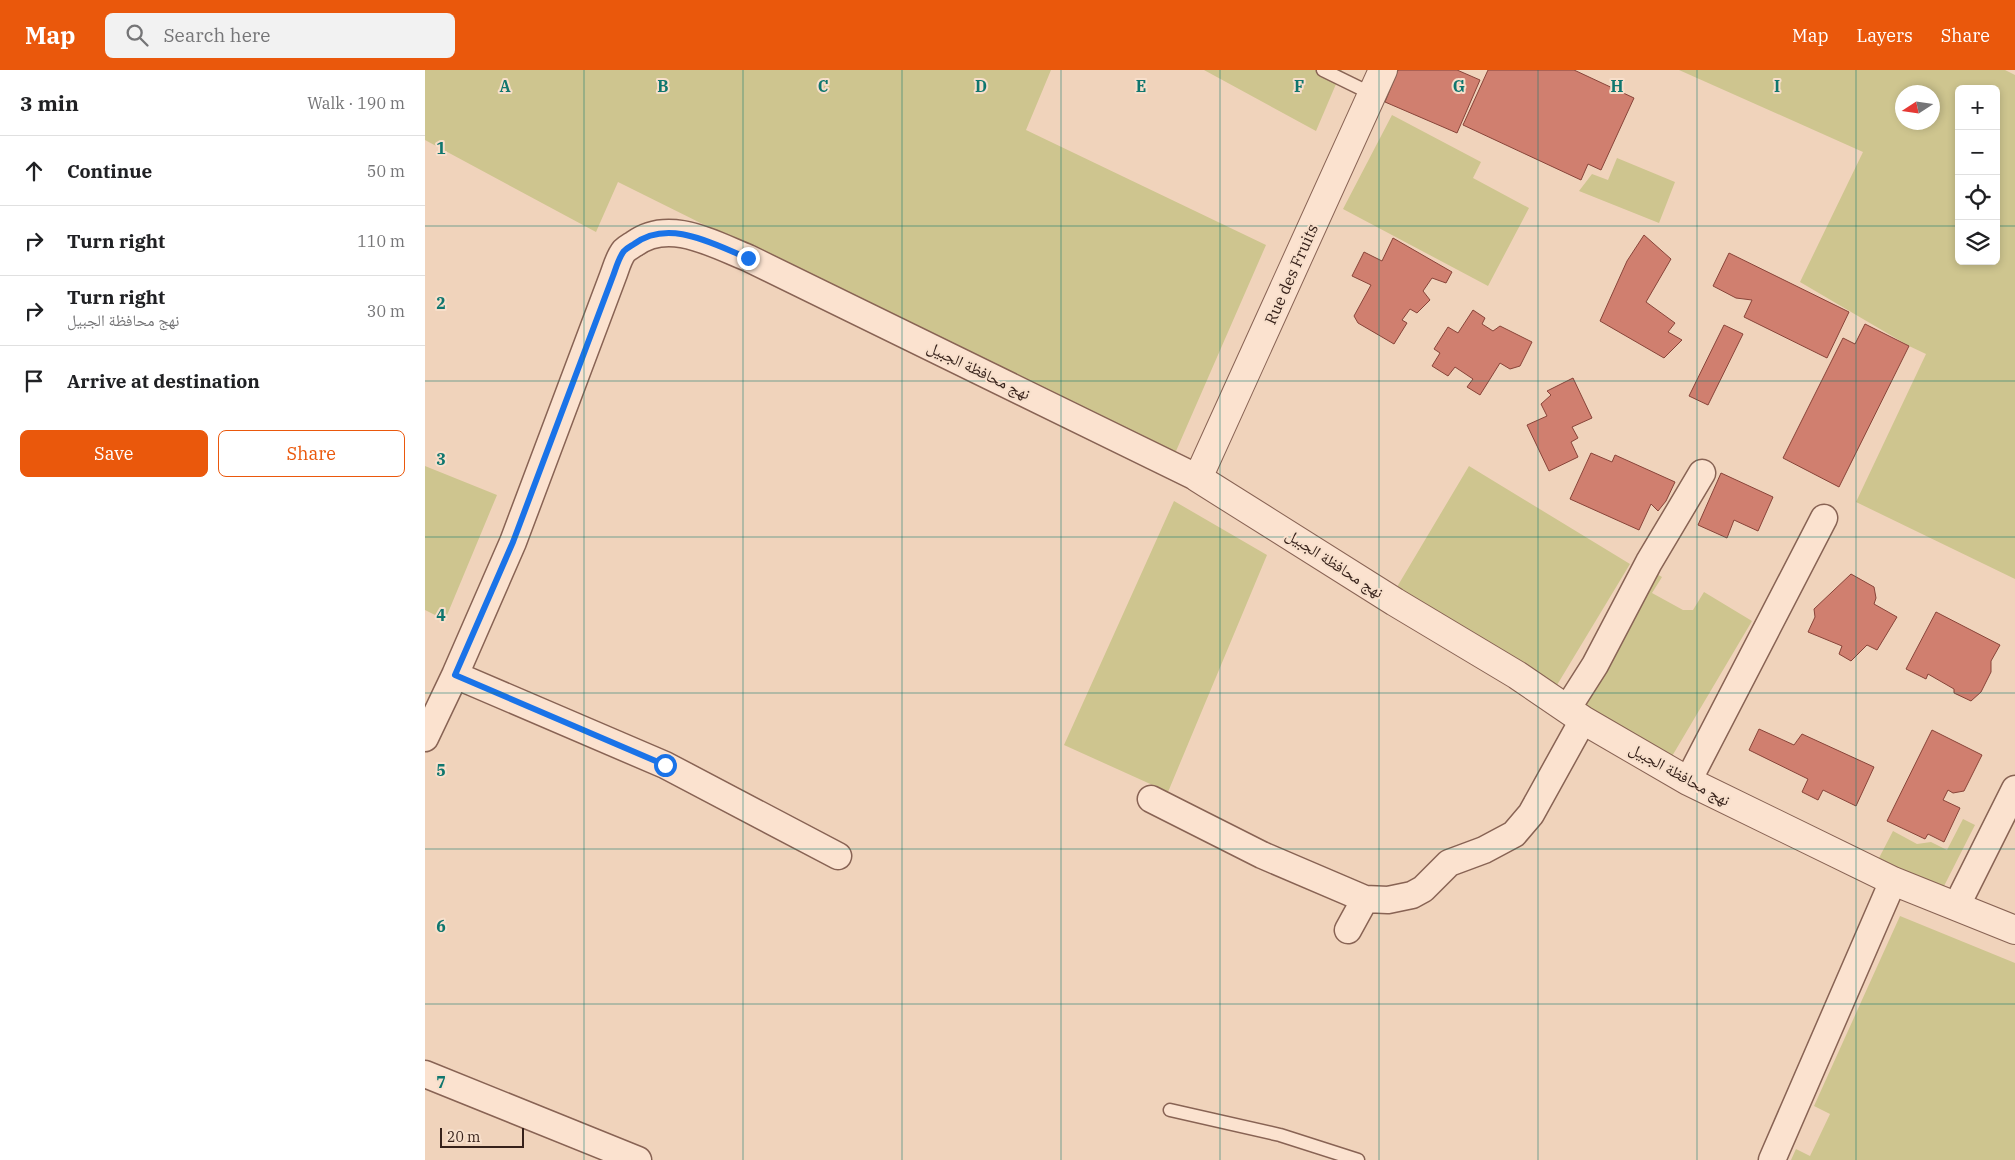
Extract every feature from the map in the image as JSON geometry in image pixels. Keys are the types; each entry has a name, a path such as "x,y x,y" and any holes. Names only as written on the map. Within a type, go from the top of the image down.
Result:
{"street":[{"name":"Rue des Fruits","path":"1198,478 1377,82"},
{"name":"نهج محافظة الجبيل","path":"455,675 513,542 624,251 641,239 669,232 695,237 748,258 1198,478 1395,602 1517,675 1575,714 1687,781 1893,881 1957,905 2015,930"},
{"path":"1151,800 1262,855 1365,899 1388,900 1412,895 1423,889 1449,863 1484,850 1514,834 1531,814 1595,666 1649,562 1702,473"},
{"path":"1687,781 1823,518"},
{"path":"425,738 455,675 665,765 838,856"},
{"path":"1957,905 2015,789"},
{"path":"1772,1160 1893,881"},
{"path":"1348,930 1365,899"},
{"path":"425,1074 638,1160"}],"lane":[{"path":"1323,70 1377,82"},
{"path":"1170,1110 1280,1135 1358,1160"}],"shaded area":[{"path":"425,70 1051,70 1026,130 1266,245 1173,458 618,182 596,232 425,140"},
{"path":"1204,70 1342,70 1316,131"},
{"path":"1679,70 2005,70 2015,75 2015,579 1856,502 1926,354 1800,282 1863,152"},
{"path":"1392,115 1481,162 1473,178 1529,208 1488,286 1343,209"},
{"path":"1617,158 1675,182 1659,223 1579,191 1592,174 1608,180"},
{"path":"425,466 497,495 445,620 425,610"},
{"path":"1469,466 1630,564 1557,685 1397,587"},
{"path":"1174,501 1267,555 1168,792 1064,745"},
{"path":"1653,572 1662,577 1652,593 1683,610 1693,610 1704,592 1752,621 1668,763 1587,714 1583,701"},
{"path":"1963,819 1975,825 1942,890 1879,858 1893,831 1917,844 1931,842 1947,850"},
{"path":"1900,916 2015,963 2015,1160 1791,1160 1796,1149 1810,1156 1830,1114 1814,1106"}],"building":[{"path":"1398,70 1457,70 1480,80 1457,133 1385,102"},
{"path":"1488,70 1574,70 1634,98 1601,170 1588,164 1581,180 1463,125"},
{"path":"1644,235 1671,259 1646,302 1675,323 1668,332 1682,340 1664,358 1600,321 1627,261"},
{"path":"1393,238 1452,272 1446,283 1432,278 1423,291 1430,300 1417,313 1410,309 1402,320 1407,323 1394,344 1358,323 1354,316 1371,285 1352,276 1364,252 1382,261"},
{"path":"1729,253 1849,312 1827,358 1744,317 1752,300 1736,298 1713,286"},
{"path":"1473,310 1485,318 1482,324 1493,331 1500,326 1532,342 1520,366 1510,369 1500,363 1480,395 1467,387 1473,379 1455,367 1448,376 1432,366 1440,353 1434,349 1448,327 1458,333"},
{"path":"1865,324 1909,346 1839,487 1783,458 1843,338 1855,344"},
{"path":"1724,325 1743,334 1708,405 1689,396"},
{"path":"1573,378 1592,418 1572,427 1578,438 1571,442 1578,457 1549,471 1527,425 1547,416 1541,404 1551,395 1547,391"},
{"path":"1591,453 1612,462 1615,455 1675,482 1666,501 1658,511 1651,504 1639,530 1570,499"},
{"path":"1721,473 1773,497 1758,531 1734,520 1727,538 1698,525"},
{"path":"1851,574 1874,587 1876,598 1874,604 1897,617 1877,650 1867,645 1851,661 1839,654 1842,646 1808,632 1815,617 1814,609"},
{"path":"1936,612 2000,645 1991,661 1991,672 1981,692 1971,701 1954,693 1954,689 1928,674 1926,679 1906,669"},
{"path":"1759,729 1794,745 1802,734 1874,767 1856,806 1823,790 1818,800 1802,792 1808,779 1749,750"},
{"path":"1932,730 1982,755 1964,791 1953,793 1948,790 1943,800 1960,808 1944,842 1928,834 1925,839 1887,821"}],"route":[{"path":"665,765 455,675 513,542 624,251 641,239 669,232 695,237 748,258"}]}
